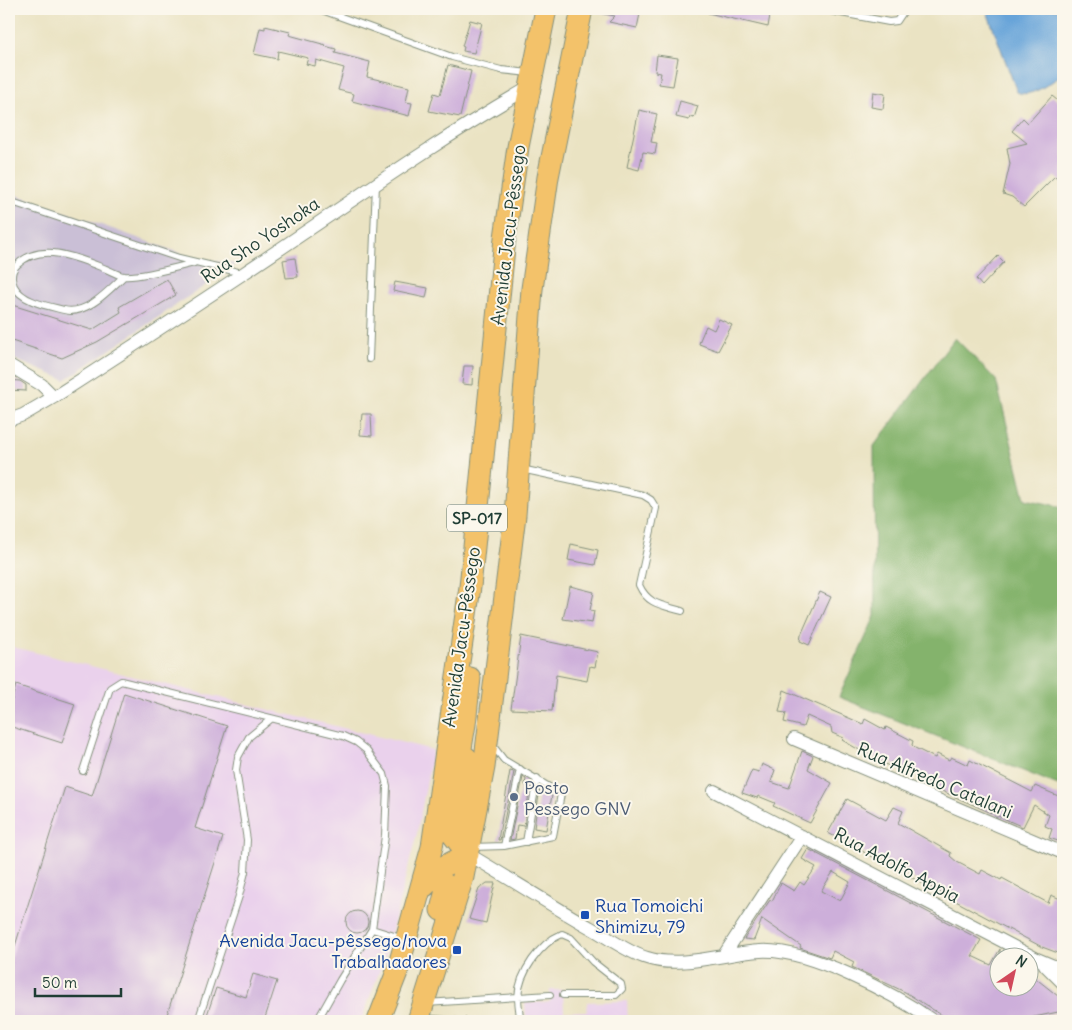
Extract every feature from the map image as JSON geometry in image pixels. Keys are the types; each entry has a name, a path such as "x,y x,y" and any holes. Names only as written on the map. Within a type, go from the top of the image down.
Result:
{"highway":[{"name":"Avenida Jacu-Pêssego","path":"378,1021 424,887 432,847 466,612 504,238 518,147 546,9"},
{"name":"Avenida Jacu-Pêssego","path":"417,1016 468,850 475,820 487,739 519,468 535,271 548,177 582,9"},
{"path":"424,887 437,870 468,850 448,829 465,724 474,638 466,612"},
{"path":"470,683 474,707 456,818 462,824 475,820"},
{"path":"417,1016 447,890 447,886 442,881 434,880 424,887"}],"street":[{"name":"Rua Sho Yoshoka","path":"9,420 23,415 54,397 244,273 531,80"},
{"path":"9,365 42,385 54,397"},
{"name":"Rua Alfredo Catalani","path":"794,739 1063,853"},
{"name":"Rua Adolfo Appia","path":"714,791 1016,948"},
{"path":"724,955 802,836"},
{"path":"468,850 612,940 648,959 671,961 761,951 790,954 836,970 892,996 933,1021"},
{"name":"Rua Adolfo Appia","path":"1040,960 1063,970"},
{"path":"1040,962 1063,982"}],"lane":[{"path":"320,9 452,57 531,80"},
{"path":"820,9 889,22 897,21 905,9"},
{"path":"369,359 376,183"},
{"path":"9,201 194,263 244,273"},
{"path":"124,276 88,306 69,312 37,302 17,292 11,280 14,268 23,259 39,252 64,254 124,276 169,270 194,263"},
{"path":"519,468 642,495 651,500 656,508 639,585 644,596 653,603 682,611"},
{"path":"83,771 110,688 118,682 128,682 343,736 356,742 376,762 384,774 387,786 385,836 372,929 340,980 318,1021"},
{"path":"198,1021 240,896 245,872 247,840 236,770 238,757 249,737 270,719"},
{"path":"468,850 504,846 553,836 561,794 504,760 487,739"},
{"path":"504,846 520,769"},
{"path":"526,842 536,778"},
{"path":"372,929 406,940"},
{"path":"520,1021 518,996 536,954 550,939 562,934 571,938 593,962 621,984 622,989 616,995 563,995"},
{"path":"417,1016 464,1002 518,996 550,995"},
{"path":"417,1016 474,1021"}],"shaded area":[{"path":"9,192 191,257 237,264 65,380 9,357"},
{"path":"9,646 433,750 417,833 386,954 361,1021 9,1021"},
{"path":"550,990 563,990 564,1012 587,1011 587,1002 627,1001 628,1021 526,1021 525,1003 550,1002"}],"green space":[{"path":"955,338 996,380 1025,499 1063,507 1063,787 839,697 875,616 874,446"}],"water":[{"path":"986,9 1063,9 1063,74 1035,91 1023,94 1017,92"}],"building":[{"path":"600,9 641,9 637,28 609,22 615,16 599,13"},
{"path":"708,9 771,9 768,27 708,13"},
{"path":"470,20 482,23 474,53 463,51 464,47 462,46"},
{"path":"265,26 290,32 289,35 326,45 336,49 335,53 370,62 367,77 409,87 406,102 412,103 409,116 352,101 354,94 338,90 344,68 316,60 315,66 306,64 308,58 278,51 277,59 254,54 260,28 265,29"},
{"path":"657,55 678,58 673,86 659,84 661,73 655,72"},
{"path":"448,65 471,71 460,117 429,111 434,93 440,95"},
{"path":"873,92 885,94 883,109 871,107"},
{"path":"1052,96 1063,105 1063,183 1055,176 1024,207 1012,197 1003,194 1010,164 1007,148 1027,143 1012,131 1023,118 1028,123"},
{"path":"680,101 698,106 694,118 690,117 689,120 676,117"},
{"path":"639,110 657,114 651,142 657,143 655,154 643,152 639,170 627,167"},
{"path":"998,256 1004,262 982,286 976,279"},
{"path":"295,258 298,277 286,278 283,260"},
{"path":"167,279 176,295 97,342 62,358 9,340 9,304 92,330 121,312 119,307"},
{"path":"395,282 428,288 426,298 393,291"},
{"path":"719,319 732,325 718,351 699,344 706,326 714,330"},
{"path":"464,366 473,366 472,385 462,384"},
{"path":"9,380 20,381 26,385 26,391 9,390"},
{"path":"362,414 371,414 372,436 360,435"},
{"path":"571,544 598,550 595,565 568,560"},
{"path":"570,586 594,592 590,610 594,611 592,623 563,619"},
{"path":"820,592 831,597 809,645 800,641 801,635"},
{"path":"521,636 598,652 595,667 590,666 587,681 556,675 552,711 511,709"},
{"path":"16,685 75,704 62,743 9,726 9,710"},
{"path":"784,690 863,724 865,719 885,730 886,727 913,741 912,745 915,748 935,758 937,754 949,760 951,757 968,765 970,760 1032,792 1035,786 1063,798 1063,838 1061,842 1049,838 1052,829 1045,826 1049,815 1034,805 1023,827 935,788 937,785 891,762 889,766 875,759 842,740 844,738 832,733 831,727 807,716 803,727 784,722 786,713 779,712"},
{"path":"124,693 227,726 195,828 223,837 165,1021 9,1021 9,965 65,787 92,796"},
{"path":"802,751 813,756 808,769 832,783 810,823 773,806 775,803 758,796 757,798 742,793 752,770 759,772 762,764 775,770 771,782 789,788"},
{"path":"510,771 514,772 500,840 498,840"},
{"path":"523,777 526,779 525,785 530,786 524,826 517,825 515,839 510,840"},
{"path":"540,788 552,795 546,830 534,828"},
{"path":"847,799 886,820 894,807 903,811 898,823 951,853 950,856 957,862 980,874 982,870 1001,880 1002,878 1048,903 1051,895 1063,900 1063,940 1058,953 1042,947 828,833"},
{"path":"808,849 981,940 972,956 990,965 990,998 1040,998 1040,982 1063,1000 1063,1011 1015,1021 951,1021 905,992 852,967 854,962 833,951 830,958 800,948 801,946 762,919 754,940 744,939 770,900 772,901 781,883 794,891 800,882 804,885 816,867 802,859","holes":["833,872 850,882 840,901 821,891"]},
{"path":"487,883 495,883 486,923 469,919 479,889"},
{"path":"357,911 367,918 368,922 361,932 357,933 347,926 346,922 353,912"},
{"path":"253,974 277,981 264,1021 205,1021 216,988 246,997"}],"place":[{"name":"Posto Pessego GNV","path":"514,797"},
{"name":"Rua Tomoichi Shimizu, 79","path":"585,915"},
{"name":"Avenida Jacu-pêssego/nova Trabalhadores","path":"457,950"}]}
